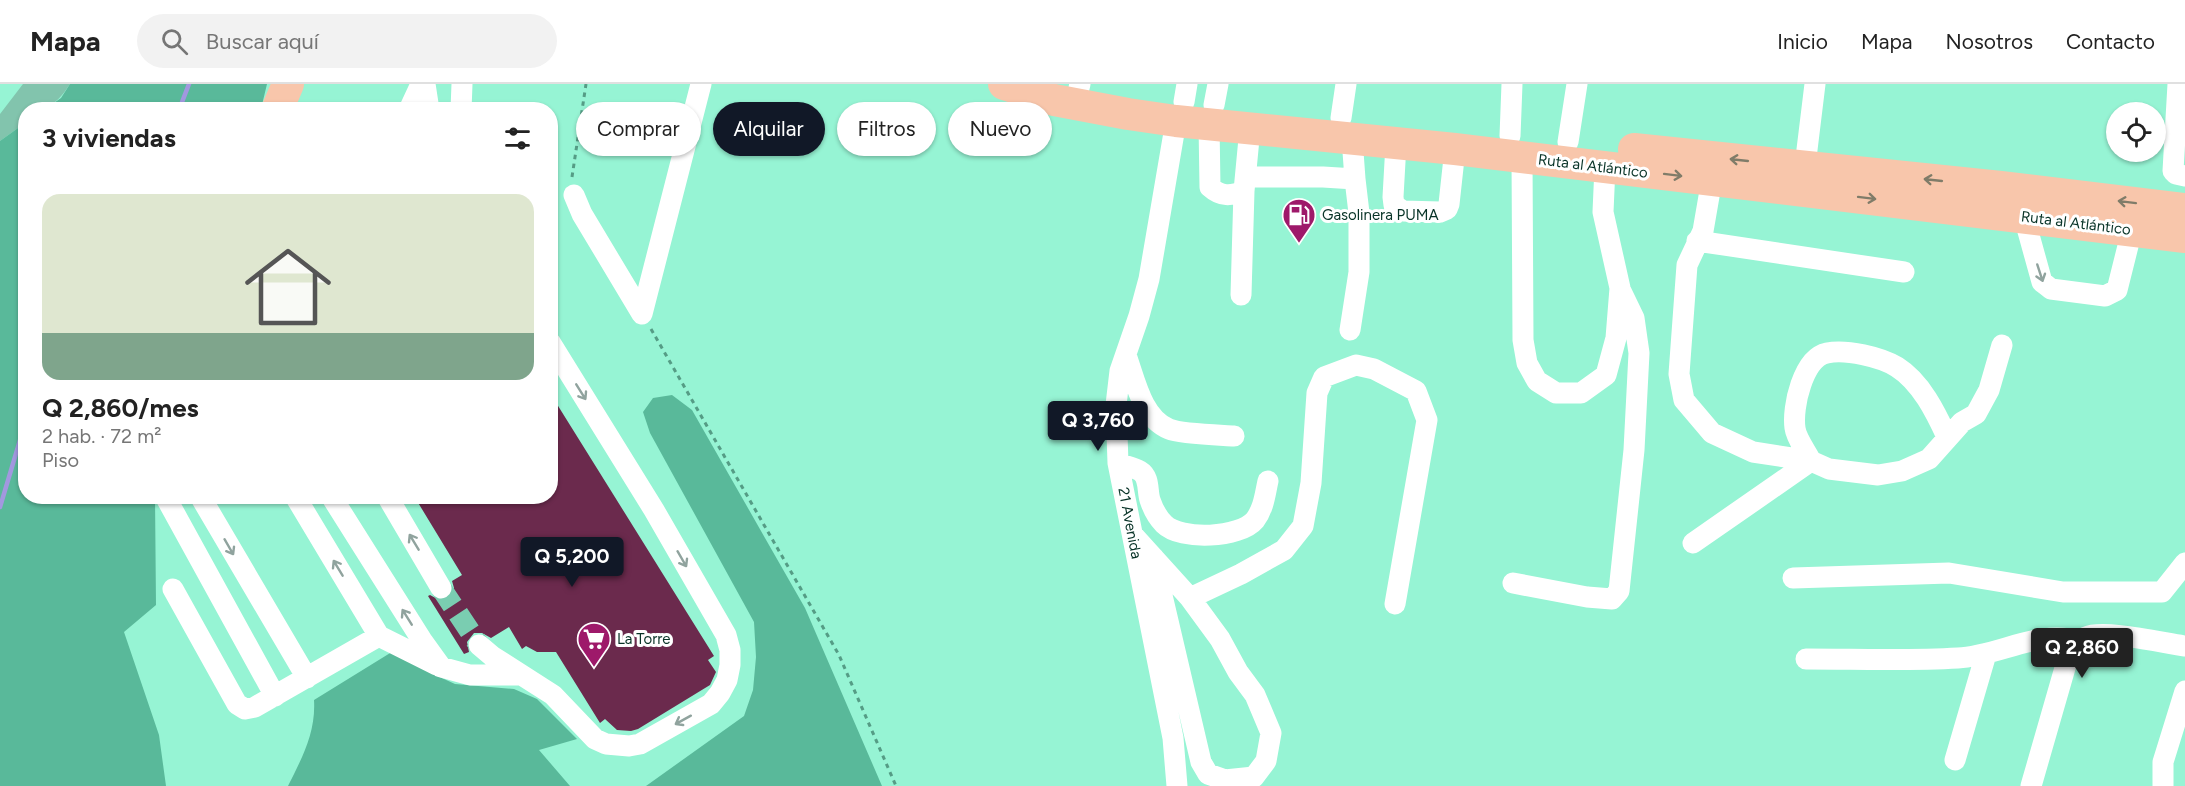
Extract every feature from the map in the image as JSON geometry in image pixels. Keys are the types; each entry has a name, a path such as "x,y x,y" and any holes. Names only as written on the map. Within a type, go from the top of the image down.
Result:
{"highway":[{"path":"280,102 288,84"},
{"name":"Ruta al Atlántico","path":"1004,84 1054,100 1128,114 1191,100 1250,128 1347,128 1396,144 1455,149 1568,142 1805,166 2012,202 2132,230 2185,237"},
{"name":"Ruta al Atlántico","path":"1067,85 1191,100 1347,128 1516,147 1605,167 1712,179 2012,202 2185,209"}],"street":[{"path":"278,102 279,84"},
{"path":"413,102 423,84"},
{"path":"423,84 427,102"},
{"path":"448,84 448,102"},
{"path":"461,102 462,84"},
{"path":"642,314 701,84"},
{"path":"1346,84 1347,128 1359,213 1359,272 1350,330"},
{"path":"1512,84 1523,340 1527,363 1538,381 1556,393 1581,393 1606,375 1616,338 1620,288"},
{"path":"1568,142 1577,84"},
{"path":"1805,166 1815,84"},
{"path":"2178,84 2173,171 2185,176"},
{"path":"1191,100 1210,187 1216,192 1227,195 1245,184 1323,177 1355,179"},
{"name":"21 Avenida","path":"1177,786 1173,738 1118,463 1116,405 1120,371 1149,279 1191,100"},
{"path":"1241,295 1245,184 1250,128"},
{"path":"1396,144 1393,196 1394,205 1403,211 1440,212 1447,210 1455,149"},
{"path":"1513,583 1603,599 1612,599 1619,591 1634,450 1639,353 1634,318 1620,288 1603,212 1605,167"},
{"path":"1712,179 1706,220 1687,265 1679,374 1684,400 1712,433 1753,452 1811,461 1829,469 1878,475 1902,471 1929,459 1962,422 1976,414 1989,390 2002,345"},
{"path":"574,195 582,214 642,314"},
{"path":"2012,202 2042,282 2051,289 2105,296 2117,290 2132,230"},
{"path":"1697,241 1904,272"},
{"path":"1811,461 1795,429 1797,392 1813,361 1826,353 1860,353 1897,367 1914,382 1938,416 1947,437"},
{"path":"479,645 492,656 553,695 596,739 617,747 640,744 711,704 727,680 730,650 726,635 654,510 558,355"},
{"path":"1125,355 1146,407 1156,421 1170,430 1234,436"},
{"path":"1190,598 1241,574 1284,550 1303,526 1311,483 1317,393 1324,377 1356,365 1374,369 1416,391 1427,420 1395,604"},
{"path":"1693,543 1811,461"},
{"path":"1118,463 1141,471 1147,481 1149,498 1156,514 1166,526 1188,534 1212,535 1238,531 1255,521 1265,501 1268,481"},
{"path":"169,504 275,696"},
{"path":"205,504 307,678"},
{"path":"300,504 379,636 441,667 470,675 521,675"},
{"path":"336,504 441,667"},
{"path":"392,504 441,588"},
{"path":"1131,532 1190,598 1220,639 1238,672 1255,695 1271,733 1266,761 1254,777 1225,780 1208,774 1202,762 1153,558"},
{"path":"1793,578 1949,573 2063,592 2162,592 2185,563"},
{"path":"173,589 237,704 245,709 255,707 379,636"},
{"path":"2031,786 2068,654 2079,641 2085,637 2101,634 2185,646"},
{"path":"1806,659 1959,658 1986,654 2041,638 2064,637 2079,641"},
{"path":"1956,760 1986,654"},
{"path":"2163,786 2163,762 2185,691"}],"path":[{"path":"574,195 572,177 586,84"},
{"path":"642,314 839,656 896,786"}],"green space":[{"path":"23,84 70,84 55,102 18,102 18,128 0,141 0,114"},
{"path":"70,84 267,84 263,102 55,102 61,98"},
{"path":"18,128 18,504 155,504 156,605 124,632 159,735 166,786 0,786 0,141"},
{"path":"672,395 692,410 805,608 882,786 646,786 744,716 753,690 756,657 754,622 650,433 643,412 653,398"},
{"path":"408,642 433,674 455,684 514,689 537,699 577,739 539,750 570,786 288,786 310,734 314,700"}],"building":[{"path":"558,406 714,656 708,660 716,672 710,685 638,729 617,730 605,719 600,723 556,652 537,652 526,646 522,649 509,627 491,638 482,633 474,633 467,642 469,652 464,654 428,596 441,601 448,599 454,588 452,581 462,575 419,504 558,504"}],"waterway":[{"path":"182,102 189,84"},
{"path":"0,507 18,447"}],"tunnel":[{"path":"441,588 479,645"}],"place":[{"name":"Gasolinera PUMA","path":"1299,244"},
{"name":"La Torre","path":"594,668"}]}
